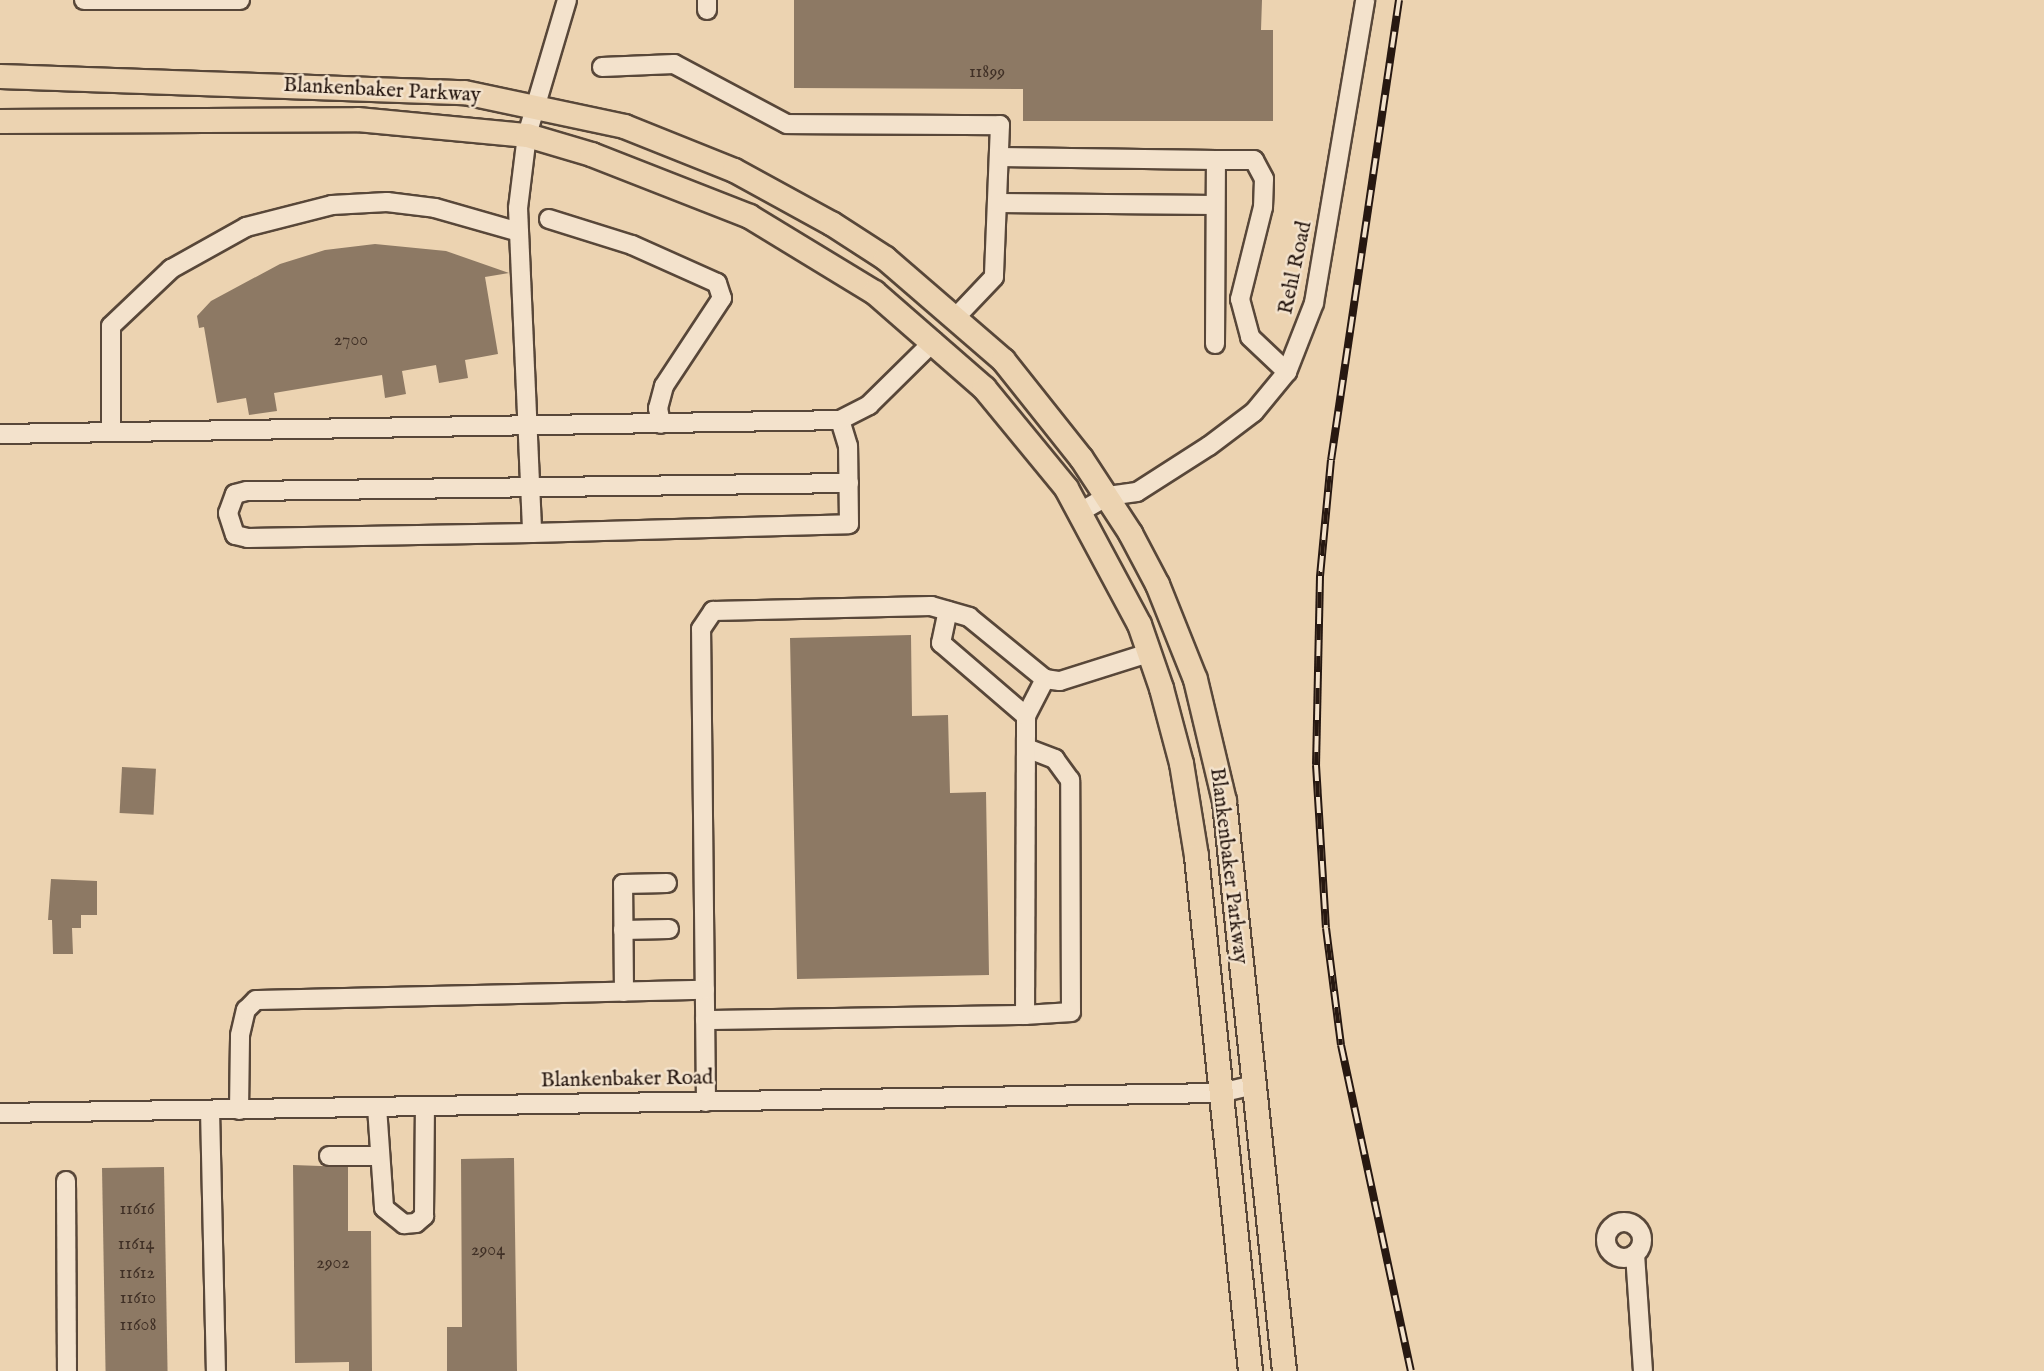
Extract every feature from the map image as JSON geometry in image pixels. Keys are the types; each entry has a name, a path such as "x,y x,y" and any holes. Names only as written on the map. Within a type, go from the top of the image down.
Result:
{"main road":[{"name":"Blankenbaker Parkway","path":"0,76 464,92 536,105 624,126 734,170 842,230 957,316 1003,360 1108,496 1157,584 1208,728 1224,801 1284,1371"},
{"name":"Blankenbaker Parkway","path":"0,121 357,118 527,135 592,154 749,216 874,292 934,341 1010,418 1080,512 1139,624 1149,653 1181,764 1188,803 1250,1371"}],"street":[{"path":"84,0 240,0"},
{"path":"532,533 519,232 527,135 567,0"},
{"name":"Rehl Road","path":"1080,512 1108,496 1137,492 1230,432 1262,404 1287,372 1314,303 1365,0"},
{"path":"602,67 674,64 787,124 1000,125 994,277 957,316"},
{"path":"999,157 1254,160 1264,179 1263,207 1240,299 1250,337 1287,372"},
{"path":"1215,344 1216,160"},
{"path":"111,432 111,326 171,269 246,227 332,205 387,202 435,208 519,232"},
{"path":"998,203 1215,205"},
{"path":"549,219 632,246 717,283 722,298 664,386 658,408 661,424"},
{"path":"0,434 527,428 840,420 869,405 934,341"},
{"path":"840,420 848,446 849,483 849,524 248,538 235,535 228,513 235,494 247,491 849,483"},
{"path":"706,1101 701,629 713,611 931,606 969,617 1045,679 1060,681 1149,653"},
{"path":"948,611 942,643 1026,716"},
{"path":"1025,1015 1026,716 1045,679"},
{"path":"705,1020 1071,1012 1070,780 1055,759 1026,748"},
{"path":"624,992 623,884 667,883"},
{"path":"624,930 669,929"},
{"path":"239,1110 240,1035 246,1010 256,1000 705,990"},
{"name":"Blankenbaker Road","path":"0,1113 1220,1094 1254,1085"},
{"path":"377,1107 377,1156 384,1208 393,1219 416,1223 424,1216 426,1204 425,1107"},
{"path":"210,1110 216,1371"},
{"path":"329,1156 377,1156"},
{"path":"66,1181 67,1371"},
{"path":"1635,1254 1643,1371"}],"building":[{"path":"794,0 1262,0 1261,30 1273,30 1273,121 1023,121 1023,89 794,88"},
{"path":"375,244 446,251 509,273 485,277 498,354 465,360 468,378 439,383 436,365 402,371 406,394 385,398 382,375 274,393 277,411 249,415 246,398 217,403 204,327 199,328 197,316 211,301 280,264 325,250"},
{"path":"911,635 912,716 948,715 950,793 986,792 989,975 797,979 790,638"},
{"path":"122,767 156,769 154,815 120,813"},
{"path":"51,879 97,881 97,915 81,915 81,928 72,928 73,954 53,954 52,920 48,920"},
{"path":"514,1158 517,1371 447,1371 447,1327 462,1327 461,1159"},
{"path":"293,1165 348,1167 348,1231 371,1231 372,1371 349,1371 349,1362 295,1363"},
{"path":"164,1167 168,1371 106,1371 102,1168"}],"railway":[{"path":"1399,0 1331,460 1320,576 1316,765 1326,928 1341,1045 1411,1371"}]}
